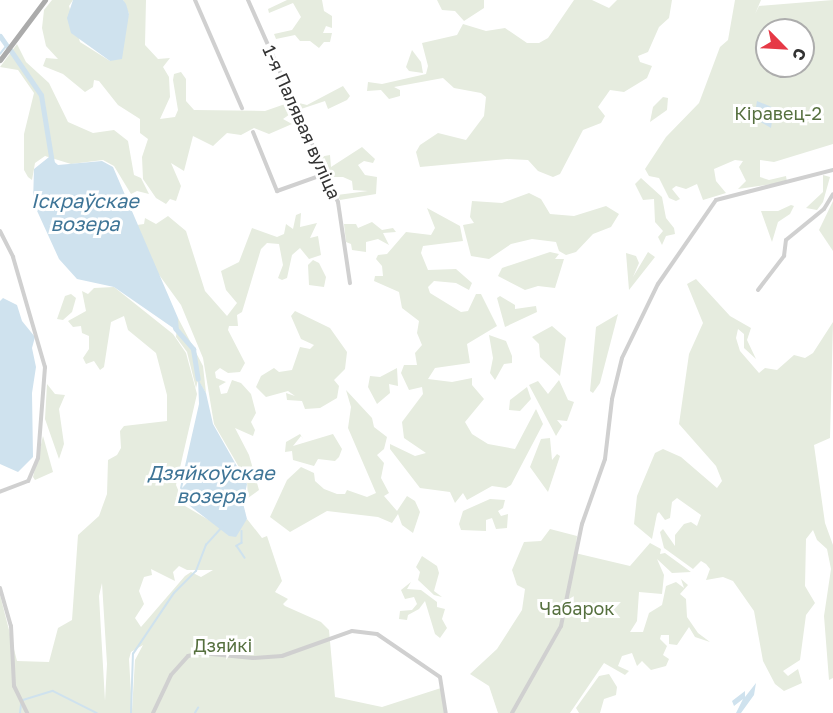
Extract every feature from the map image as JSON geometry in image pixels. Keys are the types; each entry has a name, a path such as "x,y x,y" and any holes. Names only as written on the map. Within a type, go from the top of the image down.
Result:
{"main road":[{"path":"0,60 45,0"}],"street":[{"path":"195,0 242,108"},
{"name":"1-я Палявая вуліца","path":"248,0 338,202 350,283"},
{"path":"253,132 277,191 325,174"},
{"path":"512,713 561,626 579,533 605,459 612,399 622,358 658,284 717,200 833,170"},
{"path":"758,291 784,256 786,240 824,209 833,194"},
{"path":"0,231 13,257 45,367 38,458 28,481 0,492"},
{"path":"0,588 11,626 14,686 27,713"},
{"path":"153,713 171,675 188,656 201,653 279,657 329,637 352,631 382,638 440,677 446,713"}],"green space":[{"path":"52,0 73,0 69,6 80,42 110,61 129,14 123,0 146,0 145,45 158,59 170,58 163,67 169,77 170,97 160,119 175,117 178,110 173,80 174,74 181,72 186,79 186,101 194,110 265,111 288,103 293,112 283,119 292,124 269,134 254,128 241,135 227,133 213,146 193,136 184,171 171,163 181,186 176,201 170,199 166,204 156,198 143,179 142,157 148,139 140,133 140,119 118,105 99,81 94,80 93,87 85,92 63,74 43,66 46,58 58,59 46,46 42,28 44,10"},
{"path":"287,0 322,0 324,11 332,16 332,28 326,26 323,33 332,33 330,42 324,42 319,48 310,41 300,41 295,35 276,39 274,34 292,30 301,17 293,3 269,13 268,9"},
{"path":"437,0 484,0 484,8 464,21 455,11 442,10"},
{"path":"574,0 592,0 609,8 617,0 672,0 669,18 659,27 648,52 638,56 640,62 652,66 647,78 624,92 610,90 598,107 605,116 601,123 583,130 560,174 553,177 538,171 528,160 507,159 420,167 416,152 420,145 438,133 466,140 484,116 486,97 481,93 454,88 443,78 394,87 400,90 400,96 389,99 381,90 367,91 368,82 382,84 426,74 428,66 422,43 457,35 463,24 486,31 505,28 527,43 539,43 548,38"},
{"name":"Кіравец-2","path":"735,0 761,0 755,14 759,6 833,0 833,144 774,162 760,160 760,177 769,180 786,176 787,182 738,189 746,181 739,167 743,161 735,160 714,169 716,181 726,193 703,200 697,184 686,189 676,186 672,189 680,199 676,201 669,198 659,178 649,176 645,169 666,137 699,103 720,47 728,40"},
{"path":"17,44 26,62 49,83 68,122 93,133 114,130 128,141 134,175 141,178 149,194 137,191 131,194 114,166 103,160 71,164 45,156 35,163 32,180 28,177 24,170 24,134 34,93 18,70 0,67"},
{"path":"412,50 421,62 423,73 409,71 406,67"},
{"path":"343,86 350,96 347,100 328,109 325,101 301,109 295,106 295,102 307,105"},
{"path":"663,97 668,98 667,110 650,122 653,107"},
{"path":"362,147 375,159 373,163 364,161 358,165 365,175 377,177 376,194 340,200 337,195 368,191 353,190 352,181 343,177 329,177 319,157 330,155 331,167"},
{"path":"823,175 830,177 823,202 817,210 806,208 823,192"},
{"path":"641,178 662,197 666,218 674,228 675,234 666,236 662,245 658,237 663,231 655,222 654,199 643,200 635,184"},
{"path":"529,193 541,199 550,214 574,216 606,206 619,214 611,227 593,234 576,252 566,255 559,251 556,242 532,239 511,244 489,259 471,256 463,225 474,223 470,217 472,201 502,203"},
{"path":"833,201 833,251 819,230"},
{"path":"791,205 794,206 790,214 778,222 772,242 761,211 778,211"},
{"path":"427,208 460,226 463,241 423,246 421,253 428,270 456,269 472,283 469,290 456,283 434,281 428,287 430,293 461,312 468,311 476,294 481,294 497,326 467,344 470,363 435,368 428,379 452,382 472,378 472,385 484,399 465,422 472,434 488,444 515,449 536,409 543,424 511,485 506,488 492,486 467,500 463,493 455,503 450,492 420,488 390,449 390,444 415,456 426,453 404,438 402,422 423,394 422,387 409,390 401,373 404,365 417,365 415,353 422,345 417,333 419,321 402,308 399,292 374,281 375,276 383,276 382,266 376,259 378,255 387,254 406,232 431,235 435,228"},
{"path":"301,213 300,227 317,223 310,238 318,236 321,255 309,259 300,248 292,255 287,278 282,280 278,278 283,265 279,244 267,243 261,249 242,312 237,315 238,326 229,326 228,330 245,363 240,372 228,373 220,368 215,372 216,378 226,382 219,386 221,394 227,393 232,380 241,383 251,394 256,413 251,422 255,430 253,436 235,428 249,455 259,490 248,498 247,481 214,424 203,358 181,305 157,272 137,225 144,224 145,218 156,224 168,216 186,231 205,291 227,316 237,303 226,290 221,271 239,262 252,228 277,237 284,234 286,224 293,229 296,215"},
{"path":"372,222 382,230 393,228 396,232 383,233 389,245 378,239 366,242 366,252 352,250 351,244 346,242 344,224 356,224 358,228"},
{"path":"550,252 559,254 555,259 564,259 555,288 538,286 525,290 498,276 502,268"},
{"path":"648,252 655,257 629,290 626,253 636,256 639,263 633,277"},
{"path":"313,260 319,263 326,277 324,287 309,285 308,265"},
{"path":"696,279 730,316 751,328 747,340 756,359 744,348 744,334 738,329 736,338 740,351 759,373 765,368 777,370 794,355 805,358 813,353 833,322 830,438 814,445 825,523 833,545 833,678 829,680 824,616 831,569 827,549 817,540 813,530 806,539 805,586 815,603 806,615 800,660 783,671 788,676 798,669 802,683 784,691 775,684 763,661 754,611 733,581 723,577 706,580 710,569 706,564 701,561 693,569 664,548 660,532 663,529 675,546 675,535 684,524 691,522 697,526 701,515 677,498 672,502 670,518 665,520 659,512 657,514 652,539 634,524 637,496 655,453 663,449 681,457 717,488 722,481 716,466 679,424 689,354 703,323 687,284"},
{"name":"Дзяйкі","path":"114,287 173,334 186,353 197,394 176,485 185,506 224,529 241,526 247,519 262,538 267,536 282,581 275,592 288,599 283,604 285,606 321,622 329,630 335,697 382,707 441,688 445,713 0,713 0,595 17,661 49,662 58,628 72,620 78,535 99,516 107,494 108,460 117,455 121,448 120,431 124,426 167,421 167,395 156,353 128,330 124,316 111,322 104,367 100,370 94,361 86,364 83,358 89,349 89,336 82,333 81,326 73,327 68,321 86,311 82,291 88,294 94,288","holes":["179,566 187,570 213,570 201,577 191,572 185,576 141,627 135,618 144,604 139,591 144,577 152,575 151,569 175,581 173,572","102,583 107,664 105,701 99,596","143,645 135,660 132,711 129,659 131,652"]},
{"path":"71,294 76,298 72,312 63,320 57,319 65,296"},
{"path":"500,296 515,305 515,309 536,306 537,312 505,327 497,298"},
{"path":"295,311 330,328 347,352 345,369 334,380 339,386 337,398 320,408 305,409 302,401 287,400 286,393 295,396 288,391 266,397 256,387 261,376 274,368 279,372 292,370 300,347 310,349 314,345 301,339 291,316"},
{"path":"618,314 600,383 593,393 590,391 596,327"},
{"path":"178,318 203,366 206,393 198,380 196,388 187,352 176,337"},
{"path":"552,326 566,338 560,376 540,357 539,344 532,337"},
{"path":"489,335 506,341 512,356 512,363 504,364 495,380 490,373 493,358"},
{"path":"397,368 398,386 389,384 390,393 377,404 368,387 370,376 380,377"},
{"path":"559,380 568,400 574,402 567,421 557,420 562,426 556,436 529,385 538,381 548,394"},
{"path":"47,384 55,394 65,395 59,409 64,444 59,459 45,419"},
{"path":"527,387 531,399 520,411 509,410 510,400"},
{"path":"346,390 372,418 374,427 387,437 384,449 377,455 384,463 381,478 389,493 384,496 397,511 407,496 415,501 420,512 413,533 402,525 398,514 392,523 378,517 327,511 290,532 270,517 287,480 301,467 314,473 315,481 324,489 337,494 345,494 347,490 367,497 376,493 348,428 351,407"},
{"path":"300,434 304,440 301,436 293,446 333,434 342,449 339,457 335,461 318,459 314,466 293,460 292,451 285,452 286,442"},
{"path":"43,436 53,472 35,480 33,477"},
{"path":"550,438 552,460 557,454 560,456 548,492 530,467 541,439"},
{"path":"490,499 505,500 503,508 498,511 501,516 508,514 507,528 496,529 492,518 486,520 486,531 461,530 459,524 463,511"},
{"name":"Чабарок","path":"550,529 577,536 575,553 630,566 650,543 661,549 660,554 665,553 691,572 672,573 657,559 664,575 662,594 639,592 637,621 630,632 643,632 649,613 662,605 666,586 676,582 684,588 681,579 688,585 680,594 686,599 687,617 698,633 710,642 695,637 689,627 677,645 669,644 669,635 661,635 660,639 667,646 663,655 669,659 666,666 651,670 642,661 637,666 632,653 622,656 618,666 629,671 625,675 604,663 570,713 498,713 489,686 470,674 497,649 522,610 525,589 517,585 512,570 524,542 541,541"},
{"path":"422,556 437,566 439,573 434,591 442,597 434,595 418,580 420,572 416,567"},
{"path":"411,582 407,589 421,590 437,602 437,607 445,609 442,619 447,628 440,638 435,634 425,601 419,609 408,615 407,620 399,619 400,611 412,610 417,604 414,597 405,599 401,590"},
{"path":"609,674 617,687 616,695 604,699 600,713 579,713 576,708 599,676"}],"water":[{"path":"73,0 123,0 129,14 122,59 110,61 71,33 67,18"},
{"path":"757,101 774,108 771,128 754,118"},
{"name":"Іскраўскае возера","path":"49,157 58,165 102,161 113,167 178,318 179,332 114,287 77,279 59,259 33,202 34,169"},
{"path":"3,298 17,305 22,321 35,337 32,348 36,367 32,393 33,457 18,472 0,464 0,301"},
{"name":"Дзяйкоўскае возера","path":"198,379 206,393 213,424 247,484 243,503 247,519 236,537 229,536 190,506 180,488 199,404"},
{"path":"756,683 754,695 741,713 736,713 743,699 734,706 732,701 745,691 745,697"}],"waterway":[{"path":"0,36 7,46"},
{"path":"0,54 7,45"},
{"path":"11,51 41,95 52,163"},
{"path":"175,328 193,349 198,379"},
{"path":"131,713 133,654 174,593 196,571 206,545 222,527"},
{"path":"242,531 242,543 237,546 245,558"},
{"path":"23,700 53,691 97,713"},
{"path":"20,713 21,705"},
{"path":"195,713 198,708"}]}
